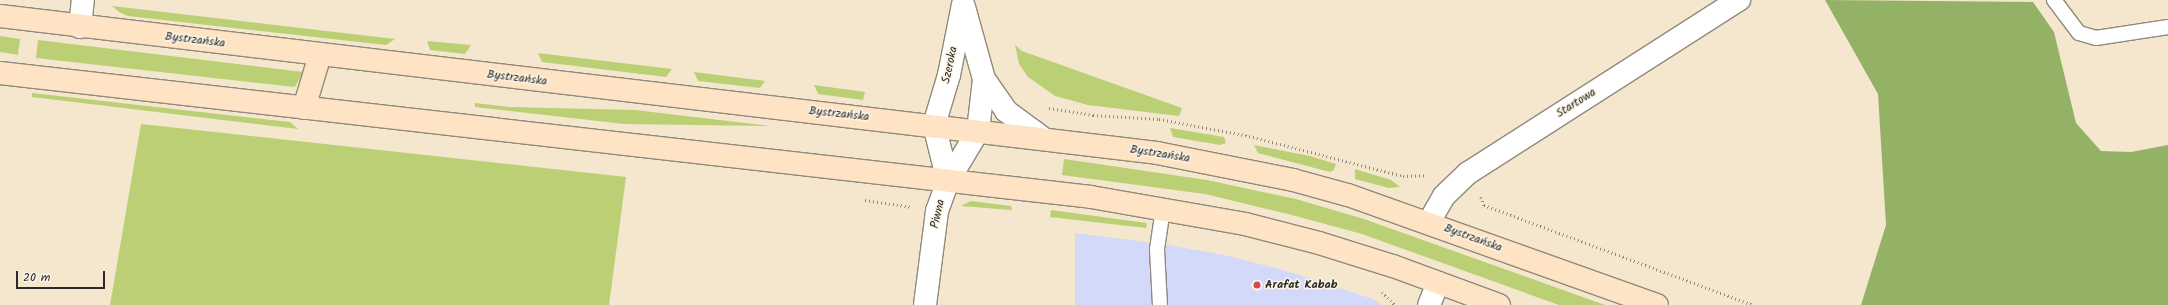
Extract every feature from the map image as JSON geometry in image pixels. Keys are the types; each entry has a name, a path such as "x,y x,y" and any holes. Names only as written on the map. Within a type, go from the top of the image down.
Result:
{"main road":[{"name":"Bystrzańska","path":"0,16 80,27 934,125 1157,153 1279,176 1348,195 1429,222 1658,305"},
{"path":"304,108 320,55"},
{"path":"0,73 1091,197 1245,224 1319,243 1499,305"}],"street":[{"path":"80,27 83,0"},
{"name":"Startowa","path":"1429,222 1444,196 1468,172 1739,0"},
{"name":"Szeroka","path":"962,2 984,79 1006,111 1044,139"},
{"name":"Szeroka","path":"934,125 949,75 962,2"},
{"name":"Szeroka","path":"948,181 978,131 984,79"},
{"path":"934,125 948,181"},
{"name":"Piwna","path":"925,305 937,211 948,181"},
{"path":"1429,305 1438,283"}],"lane":[{"path":"2054,0 2078,34 2096,38 2168,27"},
{"path":"1160,305 1157,249 1163,209"}],"path":[{"path":"1048,108 1093,115 1159,120 1249,136 1403,176 1416,177 1428,174"},
{"path":"1482,190 1480,195 1484,206 1753,305"}],"shaded area":[{"path":"1075,233 1146,242 1151,247 1153,305 1075,305"},
{"path":"1163,244 1224,255 1287,271 1373,299 1382,305 1168,305"}],"green space":[{"path":"1825,0 2033,2 2054,32 2076,123 2101,151 2131,152 2168,145 2168,305 1861,305 1886,225 1878,94"},
{"path":"112,6 395,39 386,45 128,16 119,12"},
{"path":"0,36 20,39 18,55 0,52"},
{"path":"38,40 303,72 295,87 36,58"},
{"path":"427,41 471,45 465,54 430,50"},
{"path":"1015,45 1022,51 1182,108 1179,116 1088,105 1055,96 1028,77 1019,64"},
{"path":"538,53 672,69 666,77 542,62"},
{"path":"694,72 765,81 760,88 698,81"},
{"path":"814,85 865,92 863,100 818,94"},
{"path":"32,93 290,122 298,129 32,97"},
{"path":"475,103 510,107 635,110 770,126 624,124 475,107"},
{"path":"141,124 626,177 609,305 110,305"},
{"path":"1170,128 1224,137 1226,143 1220,145 1173,137"},
{"path":"1254,145 1310,156 1336,164 1334,170 1330,172 1258,153"},
{"path":"1064,159 1207,180 1296,199 1364,219 1605,305 1559,305 1362,234 1205,194 1062,175"},
{"path":"1355,169 1391,180 1400,187 1389,188 1355,179"},
{"path":"971,201 1011,206 1012,210 961,206"},
{"path":"1051,210 1147,223 1146,228 1050,217"}],"place":[{"name":"Arafat Kabab","path":"1257,285"}]}
